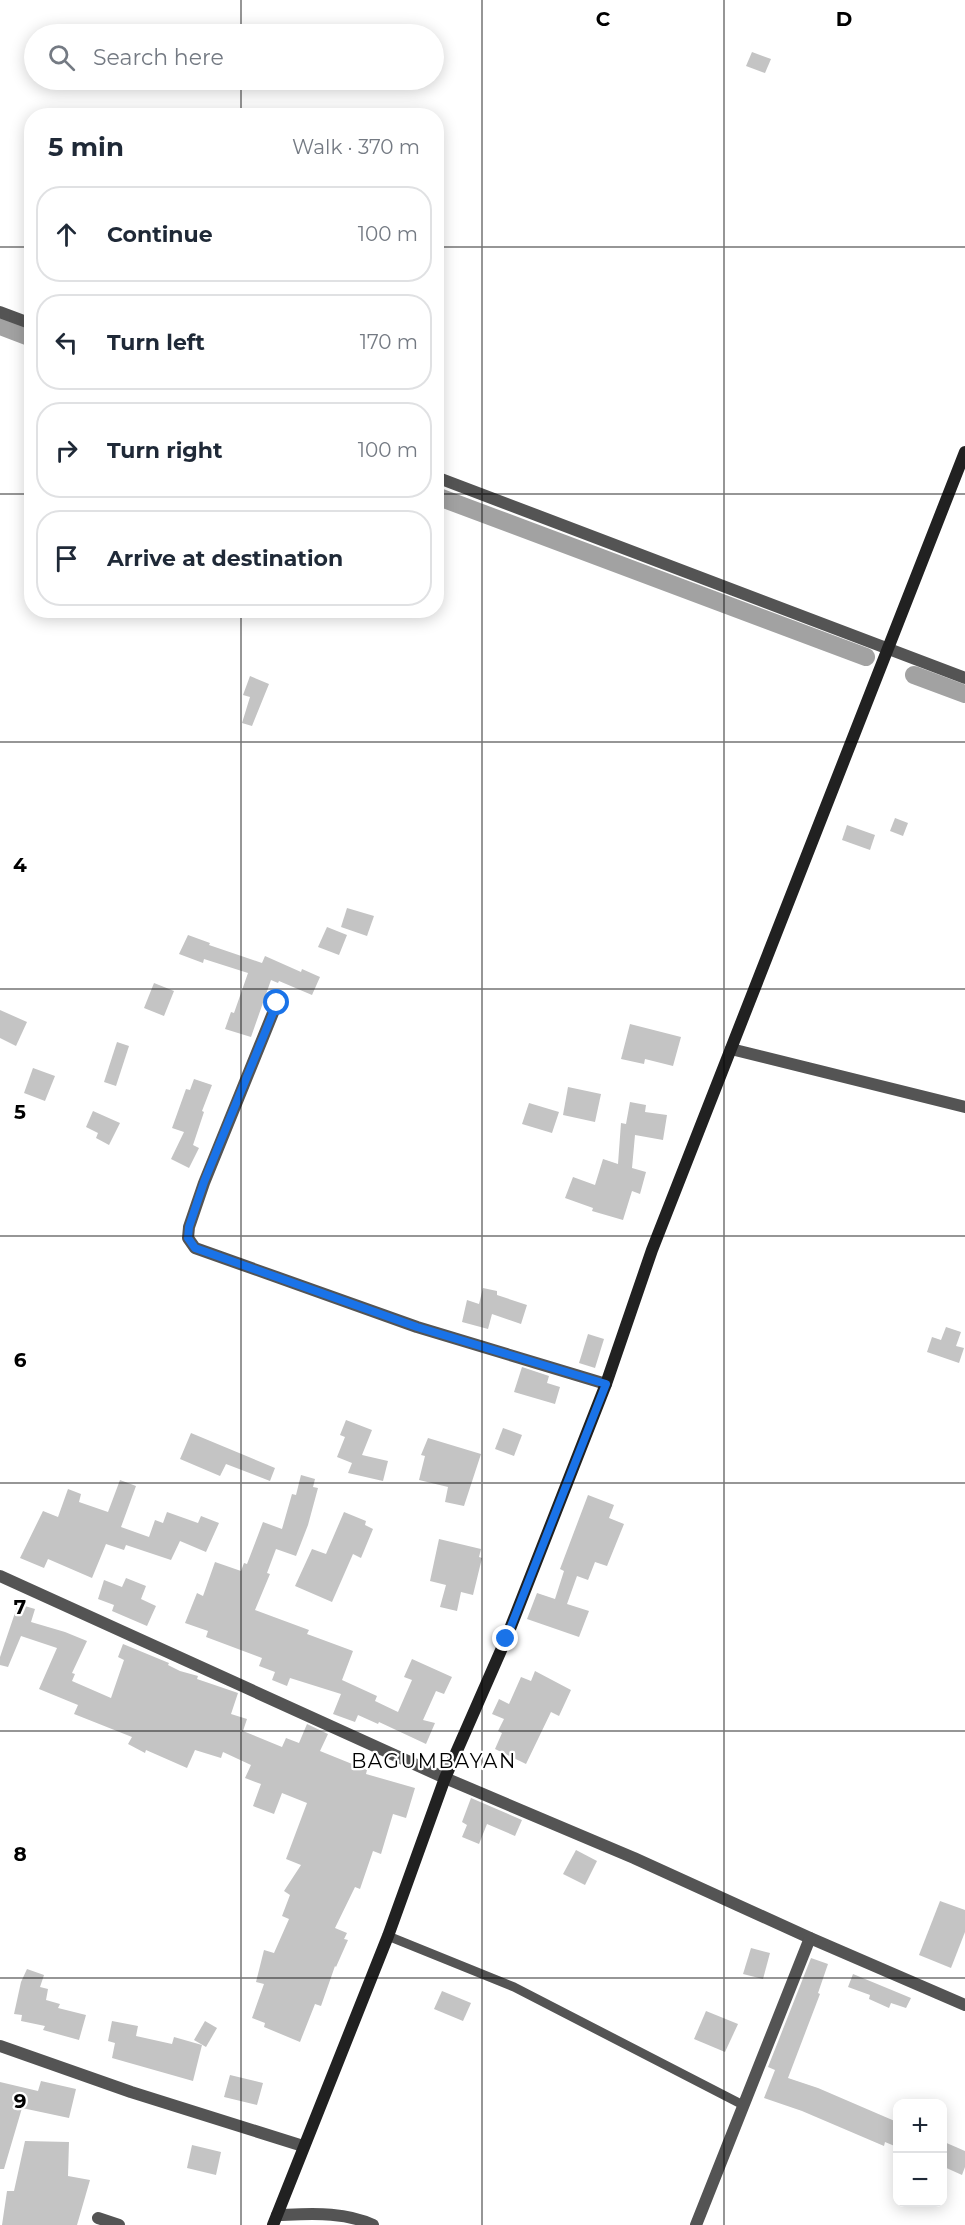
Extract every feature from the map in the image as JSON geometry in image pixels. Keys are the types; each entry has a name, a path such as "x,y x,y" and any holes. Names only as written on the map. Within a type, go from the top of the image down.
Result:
{"main road":[{"path":"275,2220 388,1936 445,1778 506,1639 606,1384 652,1250 965,452"}],"street":[{"path":"0,312 24,321"},
{"path":"444,480 965,678"},
{"path":"277,1003 204,1182 189,1227 190,1244 195,1248 417,1327 606,1384"},
{"path":"731,1049 965,1107"},
{"path":"0,1576 445,1778 634,1858 965,2005"},
{"path":"696,2225 810,1938"},
{"path":"0,2046 131,2092 303,2146"},
{"path":"275,2220 328,2214 351,2217 373,2225"},
{"path":"98,2218 118,2225"}],"lane":[{"path":"388,1936 514,1987 742,2105"}],"building":[{"path":"752,52 771,59 765,73 746,66"},
{"path":"250,676 269,684 252,726 242,723 250,697 243,695"},
{"path":"895,818 908,823 903,836 890,831"},
{"path":"847,825 875,835 870,850 842,840"},
{"path":"347,908 374,916 367,936 341,927"},
{"path":"327,927 347,935 339,955 318,947"},
{"path":"188,935 210,943 209,945 262,963 265,956 301,972 302,969 320,977 312,995 279,981 278,983 271,980 251,1037 225,1029 231,1012 234,1013 248,973 204,959 203,963 179,954"},
{"path":"154,983 174,991 164,1016 144,1008"},
{"path":"0,1010 27,1022 16,1046 0,1038"},
{"path":"630,1024 681,1037 673,1066 645,1059 644,1064 621,1059"},
{"path":"117,1042 129,1046 116,1086 104,1082"},
{"path":"33,1068 55,1076 45,1101 24,1093"},
{"path":"194,1079 212,1085 193,1145 199,1148 189,1168 171,1159 184,1132 172,1128 186,1089 190,1090"},
{"path":"568,1087 601,1094 595,1122 563,1115"},
{"path":"630,1102 646,1105 645,1112 667,1115 663,1140 635,1135 632,1168 646,1172 640,1194 632,1191 623,1220 592,1211 593,1208 565,1198 573,1177 595,1185 603,1159 618,1164 621,1123 626,1124"},
{"path":"529,1103 559,1112 552,1133 522,1124"},
{"path":"93,1111 120,1123 109,1145 96,1138 98,1133 86,1127"},
{"path":"483,1288 497,1291 497,1295 527,1305 521,1324 492,1314 488,1329 462,1322 467,1300 479,1304"},
{"path":"946,1327 961,1332 956,1346 964,1348 959,1363 927,1352 932,1337 941,1340"},
{"path":"588,1334 604,1339 595,1368 579,1363"},
{"path":"522,1367 549,1376 547,1383 560,1387 555,1404 514,1392"},
{"path":"346,1420 372,1430 362,1455 388,1461 383,1481 348,1473 352,1463 337,1457 345,1437 340,1435"},
{"path":"503,1428 522,1435 514,1456 495,1449"},
{"path":"191,1433 275,1468 270,1481 226,1464 220,1476 180,1459"},
{"path":"428,1438 481,1454 464,1506 445,1502 448,1487 419,1480 425,1456 421,1455"},
{"path":"301,1475 315,1479 313,1487 318,1488 308,1525 296,1556 276,1549 267,1573 270,1574 255,1610 309,1630 307,1634 353,1651 342,1680 377,1696 375,1701 398,1712 412,1680 404,1677 412,1659 452,1677 444,1694 436,1691 423,1720 435,1723 426,1744 358,1715 355,1722 333,1714 341,1694 290,1678 287,1686 272,1680 275,1672 259,1666 262,1658 206,1637 208,1631 185,1623 197,1593 203,1596 215,1562 241,1571 244,1563 247,1564 263,1522 282,1529 292,1494 296,1495"},
{"path":"120,1480 136,1486 121,1527 149,1537 155,1520 163,1523 167,1512 198,1523 201,1516 219,1523 206,1552 180,1541 171,1560 126,1545 124,1550 106,1544 92,1578 48,1559 44,1568 20,1558 43,1511 58,1517 68,1489 81,1494 79,1502 108,1512"},
{"path":"588,1495 614,1505 609,1518 624,1524 607,1566 595,1562 588,1580 577,1576 567,1604 589,1611 579,1637 527,1619 537,1593 555,1599 564,1571 560,1569"},
{"path":"344,1512 366,1521 365,1525 373,1529 361,1558 353,1554 332,1602 295,1586 312,1549 326,1554"},
{"path":"439,1539 481,1549 479,1557 482,1558 473,1595 461,1592 457,1611 440,1607 446,1585 430,1581"},
{"path":"126,1578 146,1586 141,1599 156,1606 147,1626 112,1611 114,1605 98,1599 104,1580 122,1587"},
{"path":"18,1604 35,1609 31,1622 87,1641 72,1673 75,1674 72,1681 111,1698 124,1660 118,1657 123,1644 169,1663 168,1665 180,1671 198,1676 197,1679 238,1693 231,1714 247,1719 243,1731 282,1747 286,1738 299,1743 307,1724 328,1734 320,1751 367,1770 366,1774 415,1788 406,1818 393,1814 381,1854 373,1851 360,1889 355,1887 335,1928 347,1933 344,1939 348,1940 335,1966 321,2006 315,2004 300,2042 264,2027 265,2023 252,2018 264,1984 256,1982 264,1950 274,1953 289,1919 282,1916 290,1895 284,1891 301,1865 286,1859 307,1803 282,1793 274,1814 253,1806 261,1784 245,1778 251,1765 223,1752 221,1758 195,1750 187,1768 146,1750 145,1753 128,1744 132,1737 74,1714 78,1705 39,1689 57,1648 21,1636 8,1667 0,1665 0,1657"},
{"path":"535,1671 571,1690 559,1716 551,1712 526,1764 495,1749 502,1733 498,1731 504,1719 492,1714 499,1699 509,1704 521,1677 531,1681"},
{"path":"471,1798 522,1820 515,1836 487,1824 479,1844 462,1837 467,1825 462,1822"},
{"path":"576,1850 597,1861 585,1885 563,1874"},
{"path":"940,1901 965,1910 965,1932 951,1968 919,1955"},
{"path":"751,1948 770,1953 763,1979 743,1974"},
{"path":"811,1958 828,1964 818,1993 820,1994 788,2078 818,2088 893,2120 893,2145 885,2142 884,2146 802,2111 764,2098 775,2070 768,2067"},
{"path":"27,1969 44,1975 40,1987 48,1989 46,2000 60,2004 58,2008 86,2015 79,2040 43,2030 45,2026 21,2021 22,2015 14,2014 21,1982"},
{"path":"853,1974 911,1998 906,2008 891,2003 889,2008 869,1999 870,1995 848,1987"},
{"path":"442,1991 471,2003 463,2021 434,2009"},
{"path":"706,2011 738,2024 725,2052 694,2039"},
{"path":"112,2021 138,2026 136,2036 172,2044 174,2037 202,2045 193,2081 112,2058 115,2043 108,2041"},
{"path":"205,2021 217,2028 206,2047 194,2040"},
{"path":"230,2075 263,2083 257,2105 224,2097"},
{"path":"41,2081 76,2089 69,2118 22,2108 4,2169 0,2169 0,2082 38,2091"},
{"path":"25,2141 69,2142 68,2176 90,2180 77,2225 2,2225 7,2191 14,2191"},
{"path":"947,2143 965,2151 965,2167 962,2175 947,2168"},
{"path":"192,2145 221,2152 216,2175 187,2168"}],"waterway":[{"path":"0,326 24,335"},
{"path":"444,499 866,657"},
{"path":"914,675 965,694"}],"district":[{"name":"BAGUMBAYAN","path":"434,1761"}],"route":[{"path":"277,1003 204,1182 189,1227 190,1244 195,1248 417,1327 606,1384 506,1639"}]}
